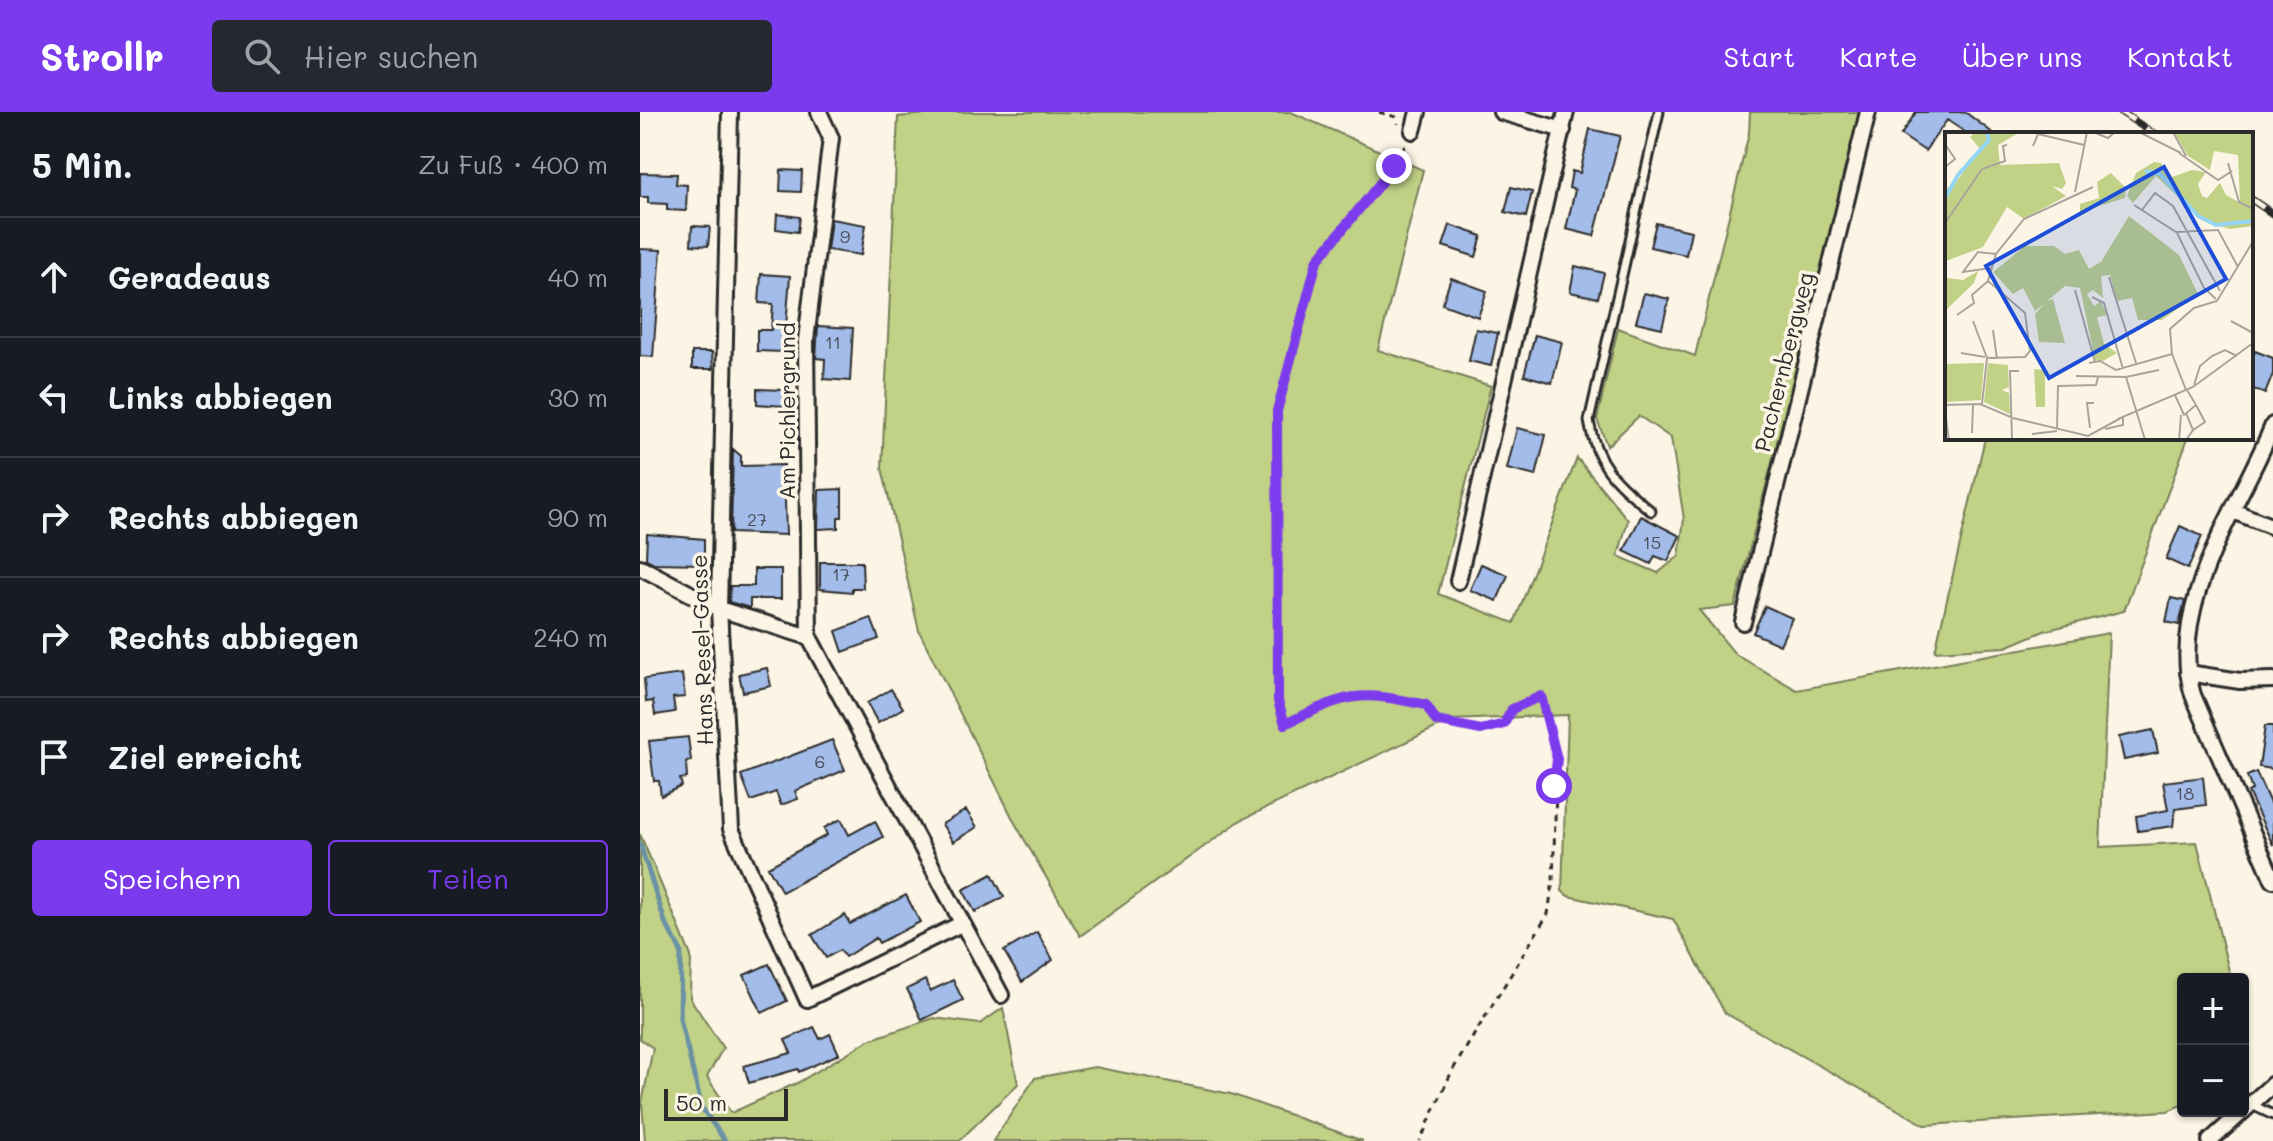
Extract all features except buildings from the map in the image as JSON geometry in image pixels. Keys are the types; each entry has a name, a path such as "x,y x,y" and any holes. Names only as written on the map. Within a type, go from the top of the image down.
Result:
{"street":[{"name":"Hans Resel-Gasse","path":"730,112 725,217 719,609 731,829 807,999 961,924"},
{"name":"Am Pichlergrund","path":"819,112 831,138 806,340 809,637 1001,995"},
{"path":"1406,128 1418,112"},
{"path":"1501,112 1563,130"},
{"path":"1458,581 1566,112"},
{"name":"Pachernbergweg","path":"1743,622 1868,112"},
{"path":"2273,425 2198,589 2190,629 2188,673 2193,695 2273,880"},
{"path":"2233,511 2273,527"},
{"path":"640,567 719,609 809,637"},
{"path":"2188,673 2240,681 2273,680"},
{"path":"2210,1141 2273,1084"}],"lane":[{"path":"1651,511 1622,488 1595,452 1589,421 1659,112"},
{"path":"2252,1105 2273,1115"}],"path":[{"path":"1379,112 1396,117 1406,128 1394,166 1317,261 1277,411 1278,701 1285,724 1335,700 1371,693 1426,705 1436,721 1481,730 1504,724 1512,709 1541,696 1557,759 1553,881 1548,914 1452,1071 1420,1141"}],"green space":[{"path":"942,112 1291,112 1423,170 1378,350 1491,386 1438,594 1514,623 1577,458 1628,520 1618,556 1658,573 1679,556 1684,519 1671,438 1639,416 1607,446 1597,419 1618,328 1695,356 1749,133 1750,112 1862,112 1735,606 1699,610 1735,654 1797,690 2109,633 2100,847 2197,842 2230,973 2177,973 2177,1107 2168,1111 1925,1125 1725,1013 1673,919 1568,896 1562,891 1568,715 1452,720 1241,820 1080,936 1016,825 919,631 882,468 898,117"},
{"path":"1985,440 2187,440 2124,611 2044,631 2006,647 1935,651"},
{"path":"640,834 691,956 690,998 723,1048 707,1077 731,1113 799,1082 869,1040 934,1018 980,1024 1003,1008 1018,1084 959,1141 645,1141 642,1103 653,1048 640,1039"},
{"path":"1095,1067 1231,1094 1363,1141 993,1141 1035,1078"}],"waterway":[{"path":"640,844 665,922 681,951 680,1019 702,1108 725,1141"}],"railway":[{"path":"2121,112 2151,132"},
{"path":"2253,200 2273,214"}],"route":[{"path":"1394,166 1317,261 1277,411 1278,701 1285,724 1335,700 1371,693 1426,705 1436,721 1481,730 1504,724 1512,709 1541,696 1557,759 1554,786"}]}
